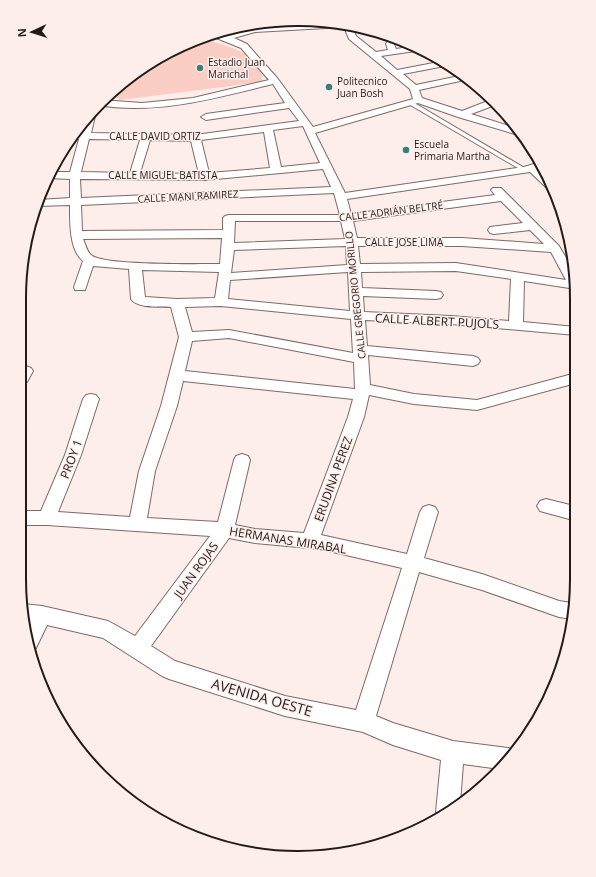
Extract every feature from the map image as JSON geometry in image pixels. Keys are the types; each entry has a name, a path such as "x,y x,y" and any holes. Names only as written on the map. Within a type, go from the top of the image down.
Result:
{"street":[{"path":"226,38 255,30 308,27"},
{"path":"349,31 352,37 414,88"},
{"name":"CALLE GREGORIO MORILLO","path":"222,37 244,46 275,81 308,127 339,193 352,242 361,354 362,392 356,417"},
{"path":"391,42 392,52"},
{"path":"374,55 408,50"},
{"path":"395,73 438,65"},
{"path":"414,88 459,79"},
{"path":"108,104 142,106 193,101 275,81"},
{"path":"414,88 414,101 513,131"},
{"path":"193,101 220,135"},
{"name":"CALLE DAVID ORTIZ","path":"80,136 195,138 268,128 308,127 414,101"},
{"path":"461,115 488,104"},
{"path":"206,117 291,105"},
{"path":"268,128 276,170"},
{"path":"80,136 75,175 76,235 85,257 96,263 225,272 354,268 456,267 569,284"},
{"path":"134,176 146,137"},
{"path":"195,138 205,177"},
{"name":"CALLE MIGUEL BATISTA","path":"56,175 205,177 326,166"},
{"path":"533,168 541,176"},
{"name":"CALLE MANI RAMIREZ","path":"43,203 339,193 483,176 533,168"},
{"path":"483,176 555,249 569,272"},
{"name":"CALLE ADRIÁN BELTRÉ","path":"229,234 229,218 346,218 504,197"},
{"path":"494,230 533,226"},
{"path":"76,235 229,234 221,302"},
{"name":"CALLE JOSE LIMA","path":"228,246 352,242 462,242 555,249"},
{"path":"80,287 89,260"},
{"name":"CALLE ALBERT PUJOLS","path":"136,266 138,299 143,301 177,303 221,302 358,316 451,320 570,330"},
{"path":"516,326 518,276"},
{"path":"356,292 436,295"},
{"path":"137,525 147,471 159,439 186,337 177,303"},
{"path":"186,337 229,334 361,354 473,361"},
{"path":"176,375 362,392 477,405 570,380"},
{"name":"PROY 1","path":"47,518 73,455 92,399"},
{"name":"ERUDINA PEREZ","path":"310,541 356,417"},
{"name":"JUAN ROJAS","path":"138,648 225,530 242,460"},
{"path":"546,506 570,511"},
{"path":"363,722 429,512"},
{"name":"HERMANAS MIRABAL","path":"26,518 47,518 225,530 255,536 310,541 413,563 482,582 568,610"},
{"path":"31,630 33,614"},
{"name":"AVENIDA OESTE","path":"33,614 108,630 169,669 249,695 285,706 363,722 393,734 453,752 503,758"},
{"path":"449,805 453,752"}],"lane":[{"path":"414,101 533,168"}],"shaded area":[{"name":"Estadio Juan Marichal","path":"209,41 230,47 248,56 255,62 262,74 262,82 121,100 115,97 132,82 162,62"}],"place":[{"name":"Estadio Juan Marichal","path":"200,68"},
{"name":"Politecnico Juan Bosh","path":"329,87"},
{"name":"Escuela Primaria Martha","path":"406,150"}]}
